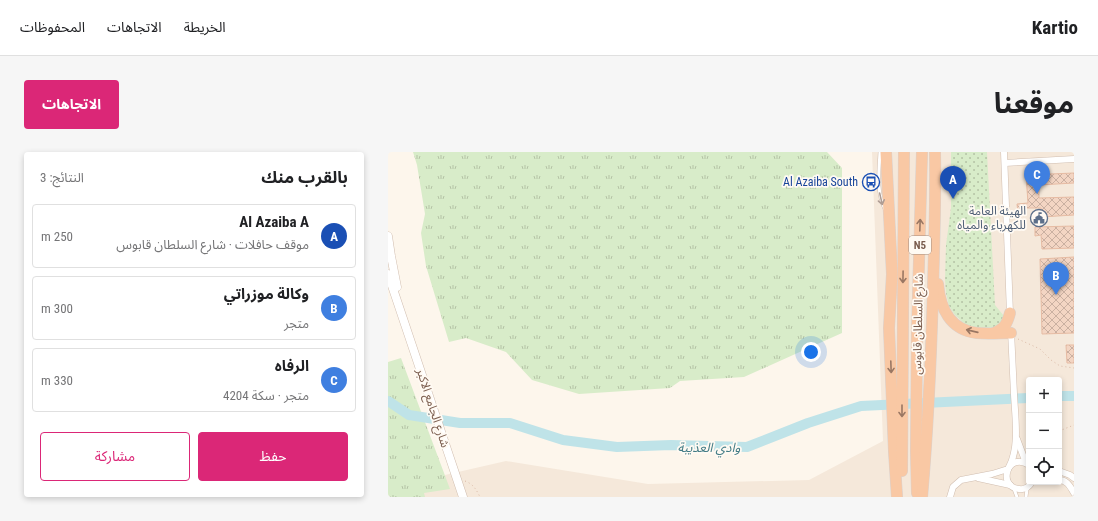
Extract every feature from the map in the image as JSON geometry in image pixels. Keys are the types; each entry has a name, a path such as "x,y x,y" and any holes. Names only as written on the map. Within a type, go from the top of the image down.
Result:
{"highway":[{"path":"886,152 892,274 889,328 898,451 897,497"},
{"path":"886,171 890,152"},
{"path":"922,497 921,451 932,335 936,187 935,152"},
{"path":"936,187 941,152"},
{"name":"شارع السلطان قابوس","path":"901,497 898,451 902,330 904,153"},
{"name":"شارع السلطان قابوس","path":"917,497 921,451 917,334 922,154"},
{"path":"934,237 941,304 950,320 959,327 976,333 1011,335"},
{"path":"992,333 1002,329 1007,322 1010,313"}],"street":[{"path":"1004,152 1016,434 1014,454 1007,474 1007,478 1012,486"},
{"path":"1005,163 1074,160"},
{"name":"شارع الجامع الاكبر","path":"388,236 404,319"},
{"name":"شارع الجامع الاكبر","path":"388,274 463,497"},
{"path":"1016,434 1026,462"},
{"path":"950,497 953,487 961,480 1009,468 1015,463 1022,462 1026,464"},
{"path":"1062,472 1070,474 1074,478"},
{"path":"974,477 1020,489 1030,485"},
{"path":"1062,480 1070,486 1074,493"}],"lane":[{"path":"880,152 878,175 879,191 883,206 888,216"},
{"path":"1026,497 1030,485"},
{"path":"1012,486 1017,497"}],"path":[{"path":"1011,335 1040,349 1050,360 1060,366 1074,368"},
{"path":"1062,430 1074,425"},
{"path":"457,478 473,485 480,497"}],"shaded area":[{"path":"872,152 1074,152 1074,497 415,497 410,483 506,461 648,484 809,480 883,441"}],"green space":[{"path":"413,152 827,152 842,168 842,333 744,377 680,381 670,388 579,394 532,380 506,352 466,338 449,342 426,266 421,233 425,214 417,165"},
{"path":"951,152 987,152 995,305 1004,316 999,326 984,329 965,324 955,315 949,306 945,280 946,245 951,208"},
{"path":"401,358 450,489 424,493 425,497 388,497 388,362"}],"building":[{"path":"1074,173 1074,183 1039,185 1039,198 1074,197 1074,215 1041,217 1041,208 1024,208 1024,213 1018,213 1017,204 1028,203 1026,175"},
{"path":"1074,226 1074,248 1042,249 1041,235 1035,236 1035,227"},
{"path":"1074,257 1074,333 1042,334 1040,259"},
{"path":"1066,345 1074,345 1074,363 1067,363"}],"waterway":[{"name":"وادي العذيبة","path":"1062,396 1074,396"},
{"name":"وادي العذيبة","path":"388,401 409,415 460,423 510,423 563,440 617,447 671,445 747,447 808,423 861,406 1026,398"}],"place":[{"name":"Al Azaiba South","path":"871,182"},
{"name":"الرفاه","path":"1037,194"},
{"name":"Al Azaiba A","path":"953,199"},
{"name":"الهيئة العامة للكهرباء والمياه","path":"1039,218"},
{"name":"وكالة موزراتي","path":"1056,295"}]}
